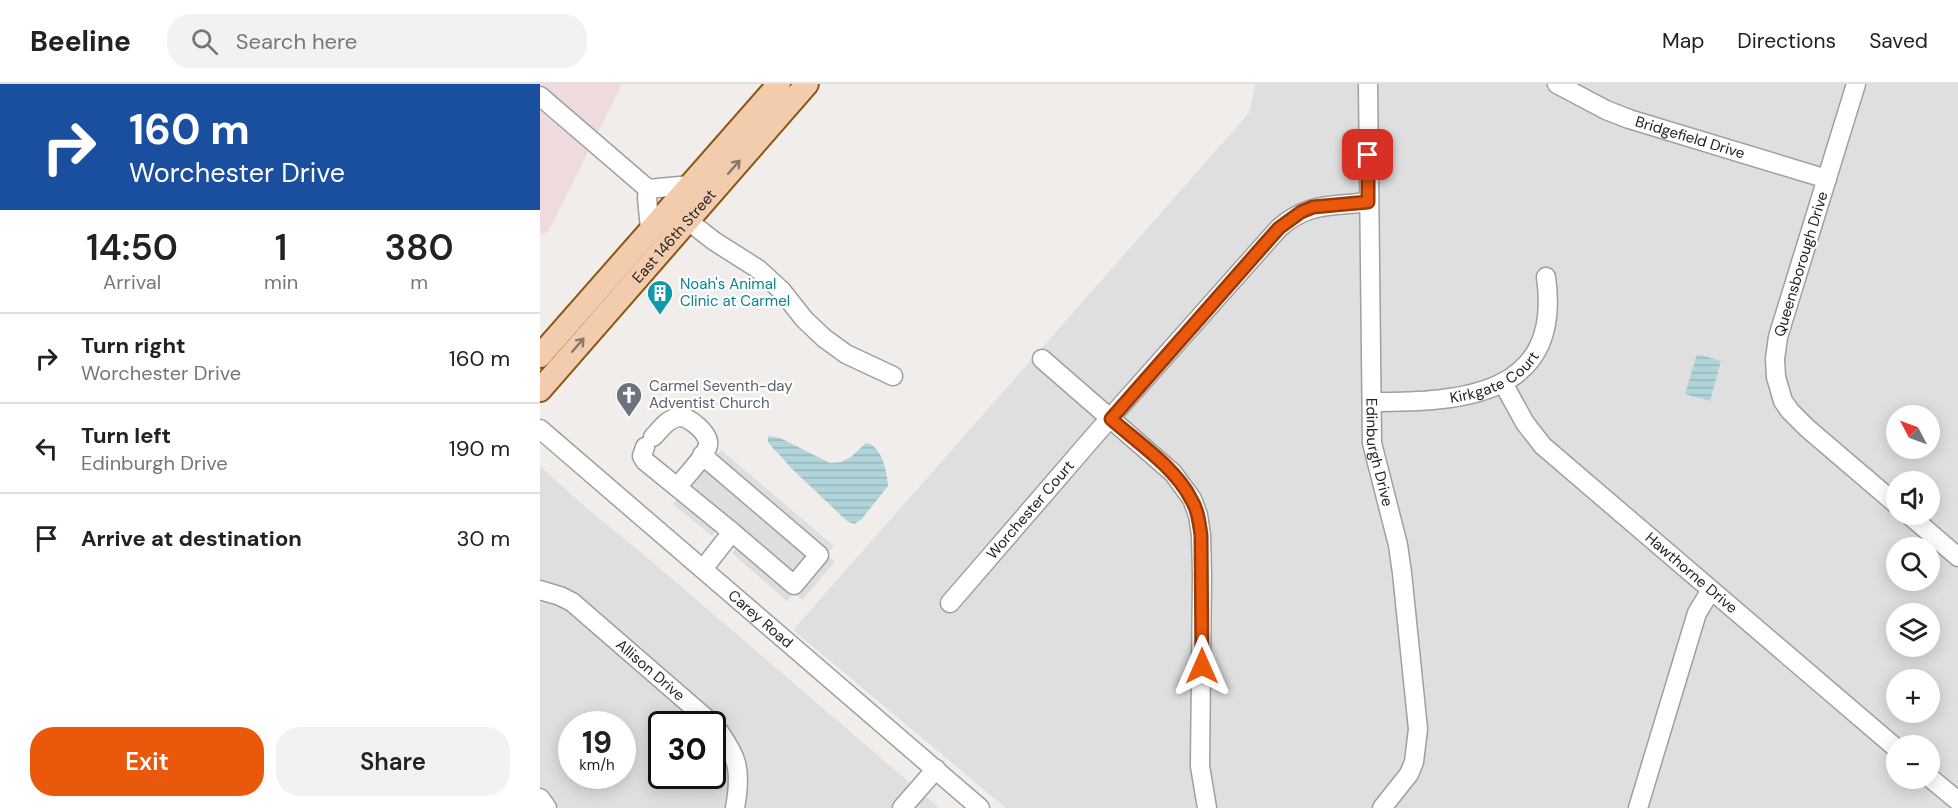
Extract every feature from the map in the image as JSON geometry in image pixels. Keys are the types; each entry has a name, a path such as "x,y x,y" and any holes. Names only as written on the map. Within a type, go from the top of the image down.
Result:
{"main road":[{"name":"East 146th Street","path":"540,356 779,84"},
{"name":"East 146th Street","path":"540,390 807,84"}],"street":[{"name":"Edinburgh Drive","path":"1368,84 1372,443 1398,544 1418,729 1414,762 1409,774 1382,808"},
{"name":"Bridgefield Drive","path":"1557,84 1605,110 1629,119 1827,179"},
{"name":"Queensborough Drive","path":"1856,84 1778,337 1774,369 1783,400 1798,420 1886,495"},
{"path":"540,96 648,189 690,185"},
{"path":"648,189 646,198 651,229"},
{"name":"Worchester Court","path":"950,603 1095,435 1288,220 1313,207 1368,202"},
{"path":"687,220 714,242 758,270 782,291 804,319 824,338 846,354 893,375"},
{"name":"Kirkgate Court","path":"1372,402 1412,402 1457,398 1503,383 1526,365 1543,337 1549,304 1546,277"},
{"path":"1042,359 1173,473 1191,499 1198,515 1202,575 1200,766 1207,808"},
{"name":"Hawthorne Drive","path":"1503,383 1525,423 1543,446 1886,739"},
{"path":"677,487 709,443 708,437 685,418 680,417 665,423 649,442 642,456 645,461 794,585 819,555 702,455"},
{"name":"Carey Road","path":"540,429 980,808"},
{"path":"1921,525 1958,557"},
{"path":"703,569 732,532"},
{"name":"Allison Drive","path":"540,590 572,602 715,726 730,747 738,770 739,784 735,808"},
{"path":"1638,808 1697,613 1711,590"},
{"path":"902,808 936,770"},
{"path":"1940,786 1958,801"},
{"path":"540,798 547,808"}],"shaded area":[{"path":"540,84 622,84 550,228 544,235 540,231"},
{"path":"1255,84 1958,84 1958,808 1006,808 793,630 1249,113"},
{"path":"721,450 834,546 826,554 835,562 802,600 794,593 787,601 732,553 737,547 717,529 712,536 673,504"},
{"path":"540,466 584,506 939,808 540,808"}],"water":[{"path":"1697,354 1721,361 1710,401 1685,394"},
{"path":"768,436 780,438 830,463 841,462 851,457 866,443 871,445 883,460 888,486 861,520 854,524 847,521 789,466 768,442"}],"place":[{"name":"Noah's Animal Clinic at Carmel","path":"660,316"},
{"name":"Carmel Seventh-day Adventist Church","path":"629,418"}],"route":[{"path":"1202,666 1201,535 1198,515 1184,487 1173,473 1111,419 1288,220 1313,207 1368,202 1368,155"}]}
